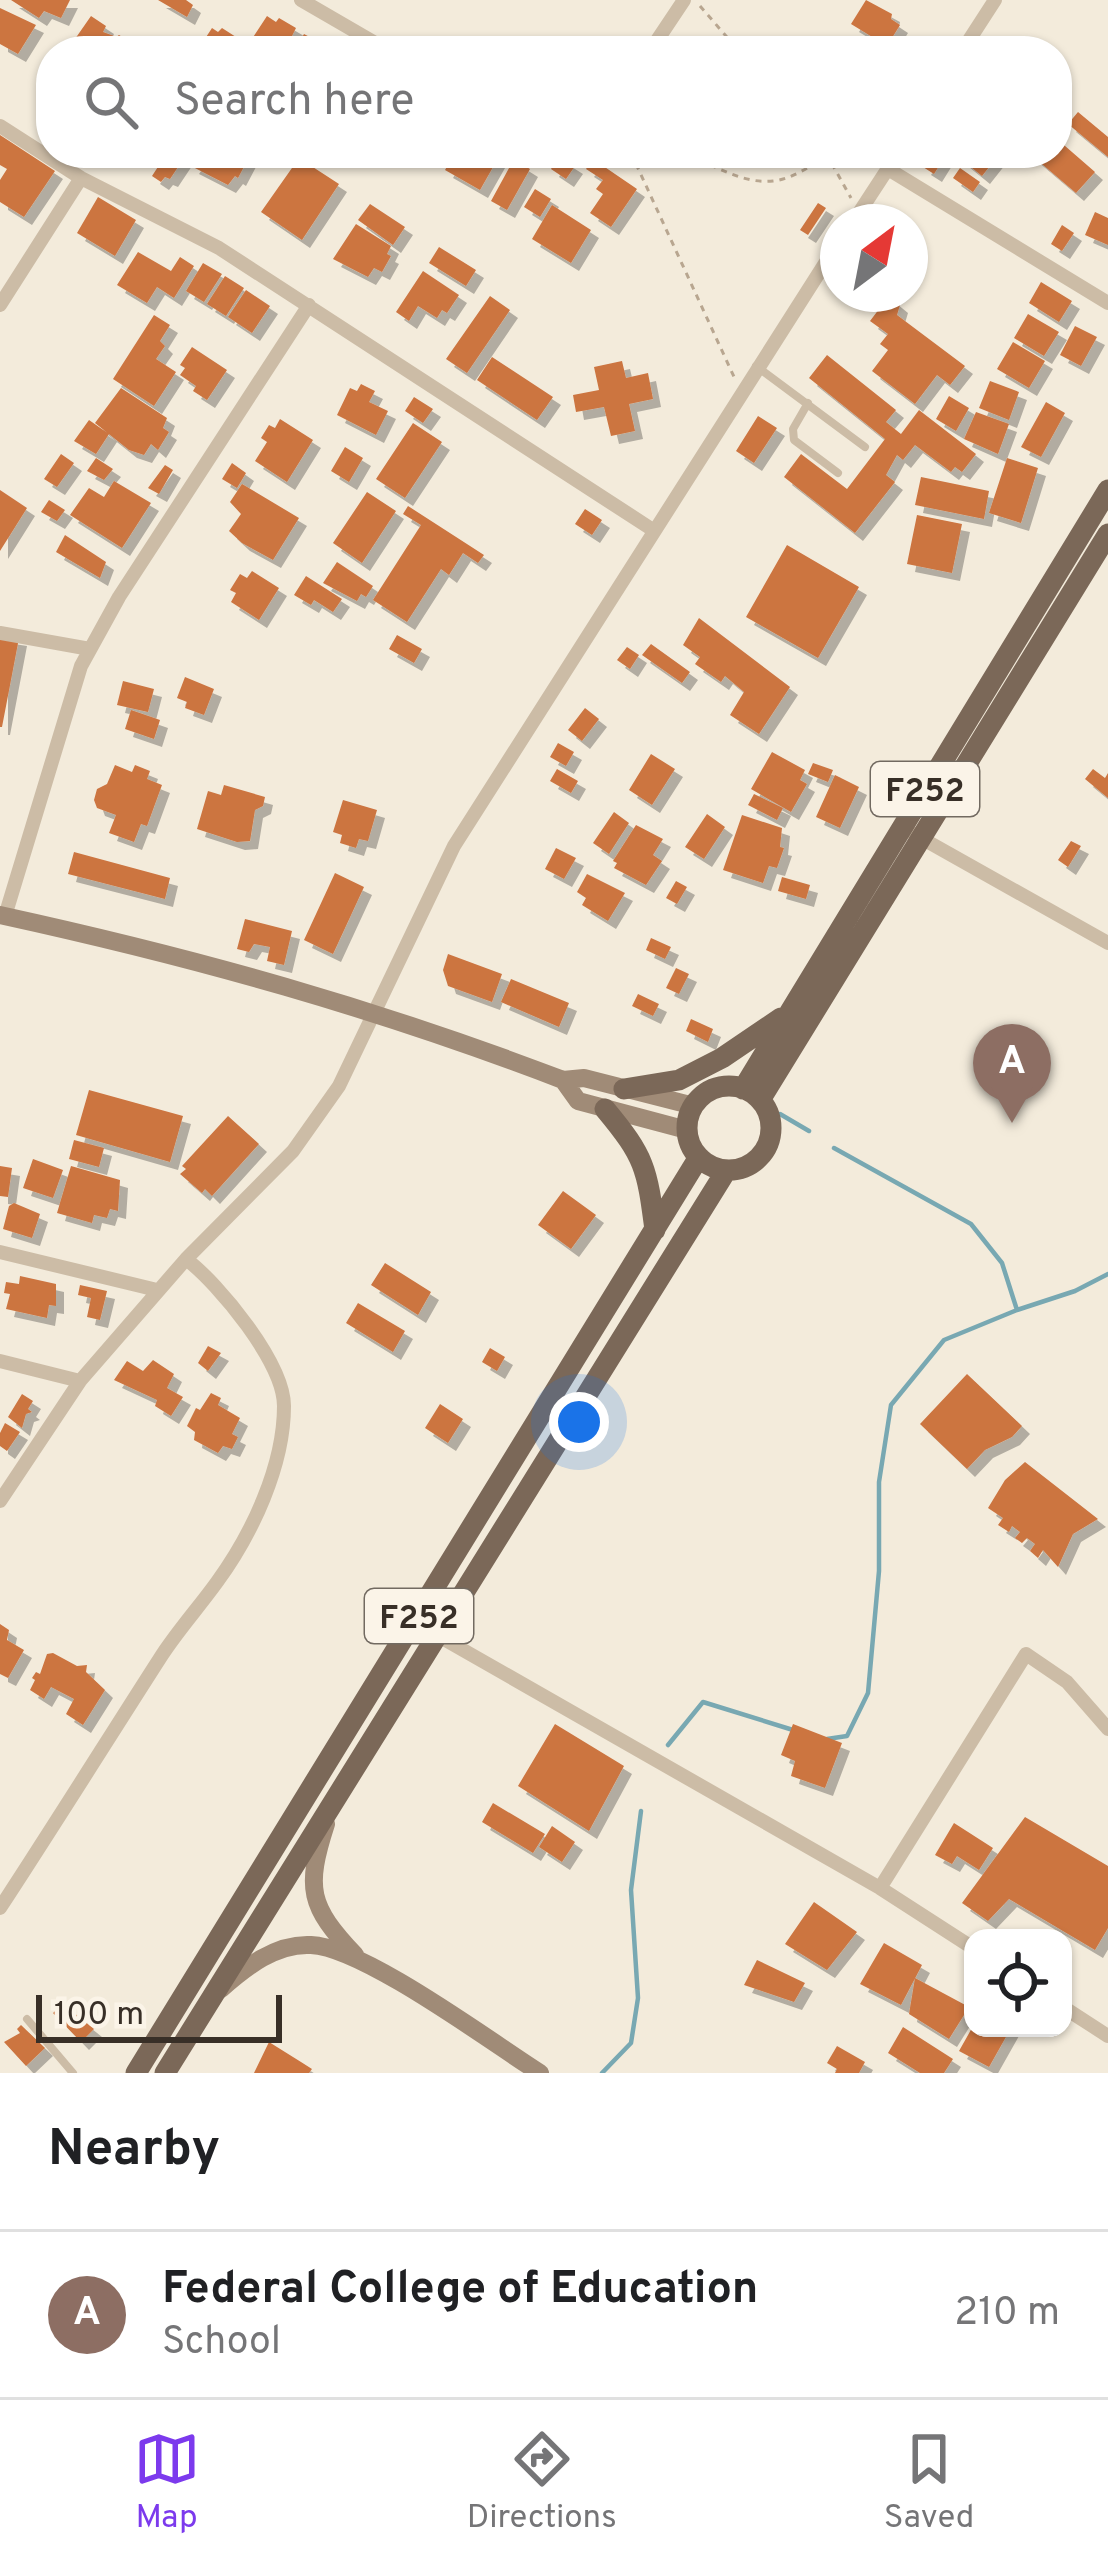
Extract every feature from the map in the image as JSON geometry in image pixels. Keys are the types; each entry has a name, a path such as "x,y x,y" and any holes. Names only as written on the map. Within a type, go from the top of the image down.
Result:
{"main road":[{"name":"F252","path":"751,1094 787,1015 1108,490"},
{"name":"F252","path":"751,1094 922,839 1108,534"},
{"path":"3,915 219,965 377,1011 563,1080 584,1078 694,1106"},
{"path":"624,1089 679,1080 787,1015"},
{"path":"563,1080 578,1101 687,1130"},
{"path":"713,1090 751,1094 770,1117 768,1147 754,1162 726,1171 699,1157 687,1130 694,1106 713,1090"},
{"path":"605,1109 639,1150 648,1172 655,1230"},
{"name":"F252","path":"136,2073 699,1157"},
{"name":"F252","path":"165,2073 726,1171"},
{"path":"337,1799 318,1847 315,1895 324,1922 358,1958"},
{"path":"209,2000 254,1962 294,1946 324,1946 358,1958 540,2073"}],"street":[{"path":"301,0 363,36"},
{"path":"660,36 684,0"},
{"path":"971,36 994,0"},
{"path":"0,126 36,149"},
{"path":"66,168 219,248 653,530"},
{"path":"865,204 888,169 1108,303"},
{"path":"0,305 82,178"},
{"path":"0,1501 80,1381 157,1290 293,1151 339,1086 454,846 820,270"},
{"path":"3,915 90,650 203,464 309,305"},
{"path":"0,633 90,650"},
{"path":"902,826 1108,943"},
{"path":"0,1252 157,1290"},
{"path":"0,1908 175,1634 218,1580 250,1529 281,1444 284,1400 271,1357 212,1279 186,1259"},
{"path":"0,1361 80,1381"},
{"path":"434,1634 880,1888 964,1942"},
{"path":"880,1888 1026,1654 1066,1682 1108,1729"},
{"path":"1072,2013 1108,2036"}],"lane":[{"path":"756,366 866,446"},
{"path":"808,404 793,429 794,440 838,473"},
{"path":"27,2019 73,2073"}],"path":[{"path":"695,0 726,36"},
{"path":"640,168 648,196 668,229 741,390"},
{"path":"726,168 772,181 808,168"},
{"path":"834,168 858,204"}],"building":[{"path":"11,0 70,0 61,18 44,11 39,18"},
{"path":"158,0 186,0 193,5 187,17"},
{"path":"866,0 892,14 891,19 900,25 893,36 871,36 851,24"},
{"path":"0,8 36,25 18,54 0,44"},
{"path":"91,16 106,26 103,32 114,36 77,36"},
{"path":"267,16 296,28 292,36 254,36"},
{"path":"212,28 218,32 222,28 234,36 207,36"},
{"path":"1078,112 1108,137 1108,157 1072,127"},
{"path":"0,135 36,159 36,168 55,171 24,217 0,202 0,180 7,169 0,165"},
{"path":"1072,152 1095,172 1076,193 1047,168 1072,168"},
{"path":"157,168 177,168 161,182 152,176"},
{"path":"195,168 243,168 228,185"},
{"path":"292,168 314,168 339,184 302,240 261,212"},
{"path":"446,168 492,168 480,190"},
{"path":"509,168 530,169 507,210 491,201"},
{"path":"552,168 574,168 566,179"},
{"path":"606,168 637,189 611,227 590,213 603,194 596,189 603,180 586,169"},
{"path":"960,168 980,182 973,192 953,178"},
{"path":"535,189 551,199 540,217 524,207"},
{"path":"98,197 136,220 115,256 77,233"},
{"path":"370,204 405,227 393,245 358,220"},
{"path":"820,204 820,217 808,235 800,230"},
{"path":"552,205 591,230 571,263 532,239"},
{"path":"1095,212 1108,218 1108,245 1085,235"},
{"path":"356,224 391,246 382,272 374,268 368,277 333,259"},
{"path":"1062,225 1074,233 1062,251 1051,244"},
{"path":"439,247 476,270 466,286 429,263"},
{"path":"138,252 171,271 180,257 194,266 174,298 157,287 147,303 117,285"},
{"path":"203,263 222,274 204,302 186,291"},
{"path":"423,271 459,295 447,313 442,310 437,318 418,306 409,321 396,312"},
{"path":"225,276 244,288 226,316 207,304"},
{"path":"1041,282 1072,301 1059,322 1029,303"},
{"path":"246,290 270,306 252,333 228,317"},
{"path":"490,296 510,310 467,373 446,359"},
{"path":"877,312 898,312 965,366 950,385 937,375 915,404 872,371 888,350 880,344 888,334 870,321"},
{"path":"1028,314 1059,332 1044,356 1014,338"},
{"path":"154,315 170,325 156,359 176,372 154,406 113,379"},
{"path":"1075,326 1097,337 1081,366 1060,355"},
{"path":"1013,342 1045,361 1029,388 997,369"},
{"path":"192,347 227,370 207,400 180,375 185,368 180,365"},
{"path":"827,355 896,410 886,422 901,434 919,410 976,454 962,472 955,467 951,472 915,445 903,460 897,455 886,475 895,482 855,533 784,477 801,454 847,489 885,439 809,378"},
{"path":"492,357 553,397 537,420 477,380"},
{"path":"622,361 626,378 648,373 653,399 629,404 635,431 611,436 604,407 576,412 573,395 599,390 594,367"},
{"path":"990,381 1019,392 1009,420 979,408"},
{"path":"361,384 375,391 369,402 388,411 376,435 337,415 350,388 357,391"},
{"path":"121,388 167,418 163,428 169,432 158,450 151,444 144,455 129,450 95,423"},
{"path":"949,396 969,408 956,431 936,419"},
{"path":"414,397 433,409 423,423 405,411"},
{"path":"1046,402 1065,413 1041,457 1021,447"},
{"path":"976,412 1009,424 998,454 964,439"},
{"path":"758,416 777,428 754,463 736,451"},
{"path":"280,419 313,440 287,482 255,461 267,442 261,438"},
{"path":"89,420 109,434 96,454 74,441"},
{"path":"413,423 442,442 405,498 376,479"},
{"path":"345,447 363,458 349,482 331,471"},
{"path":"61,454 74,463 57,487 44,479"},
{"path":"96,458 113,469 104,480 87,471"},
{"path":"1007,458 1038,468 1021,523 989,513"},
{"path":"232,463 246,473 237,488 222,479"},
{"path":"165,465 173,470 159,494 148,488"},
{"path":"921,477 989,491 984,519 915,505"},
{"path":"114,481 151,503 122,548 70,515 89,488 104,497"},
{"path":"242,484 299,518 273,560 229,531 241,514 230,502"},
{"path":"0,490 27,508 0,551"},
{"path":"367,492 396,511 362,563 333,543"},
{"path":"49,500 65,510 57,521 41,512"},
{"path":"408,506 484,555 478,563 463,553 449,575 441,569 407,622 373,600 421,525 403,514"},
{"path":"585,509 602,520 592,535 575,524"},
{"path":"917,515 962,524 952,573 907,564"},
{"path":"65,535 106,562 100,578 56,552"},
{"path":"787,545 859,587 818,658 746,617"},
{"path":"337,562 373,586 366,597 361,594 357,601 323,583"},
{"path":"252,571 279,588 259,620 231,602 236,593 230,590 240,574 247,578"},
{"path":"306,576 342,599 333,612 294,595"},
{"path":"699,618 790,687 759,734 730,715 744,692 725,676 721,682 695,664 700,657 683,645"},
{"path":"0,635 19,638 2,727 0,727"},
{"path":"397,635 422,649 414,663 389,649"},
{"path":"651,644 690,672 682,683 642,655"},
{"path":"627,647 639,655 630,669 617,660"},
{"path":"185,677 214,689 204,715 185,708 187,702 177,698"},
{"path":"123,681 154,689 148,712 117,705"},
{"path":"585,708 599,719 582,741 568,730"},
{"path":"131,710 160,720 154,739 125,729"},
{"path":"558,743 574,752 566,766 550,757"},
{"path":"772,752 805,770 800,780 807,784 791,812 751,789"},
{"path":"651,754 675,769 652,805 629,790"},
{"path":"813,763 833,770 828,782 808,774"},
{"path":"115,765 132,772 135,765 150,771 147,779 162,785 147,826 141,824 134,842 109,833 116,815 97,808 94,800"},
{"path":"557,769 578,781 571,793 550,781"},
{"path":"1093,769 1105,778 1108,773 1108,798 1085,779"},
{"path":"835,775 859,787 840,828 816,817"},
{"path":"224,785 265,797 263,806 255,810 250,841 237,842 197,829 208,791 221,795"},
{"path":"754,794 783,808 777,820 748,805"},
{"path":"343,800 377,810 368,841 359,839 356,848 340,843 342,835 333,832"},
{"path":"614,812 629,823 609,854 593,843"},
{"path":"707,814 725,827 704,859 685,847"},
{"path":"742,815 782,828 780,847 784,848 777,868 769,866 763,883 723,870"},
{"path":"636,825 663,839 653,855 662,861 646,885 614,868 617,863 613,861"},
{"path":"1071,841 1081,846 1068,867 1058,860"},
{"path":"556,848 576,858 564,879 545,869"},
{"path":"74,852 170,878 165,899 68,874"},
{"path":"335,873 364,887 333,954 304,940"},
{"path":"587,874 625,893 608,921 582,905 586,898 577,892"},
{"path":"782,877 810,885 806,899 778,891"},
{"path":"676,881 687,887 677,904 666,898"},
{"path":"245,919 292,931 284,965 267,961 270,947 254,944 249,952 237,949"},
{"path":"651,938 671,947 665,959 646,950"},
{"path":"448,954 502,974 492,1002 448,986 443,970"},
{"path":"676,968 689,974 679,994 666,988"},
{"path":"511,979 569,1003 559,1027 501,1002"},
{"path":"638,994 659,1004 653,1016 632,1006"},
{"path":"691,1019 713,1029 708,1042 686,1031"},
{"path":"89,1090 183,1116 170,1162 76,1135"},
{"path":"228,1116 259,1144 212,1196 180,1174"},
{"path":"74,1140 104,1148 99,1167 69,1159"},
{"path":"33,1159 63,1170 53,1198 23,1188"},
{"path":"0,1166 12,1168 8,1197 0,1196"},
{"path":"71,1166 120,1180 118,1211 110,1209 107,1218 94,1215 92,1223 57,1213"},
{"path":"563,1191 596,1215 571,1249 538,1225"},
{"path":"14,1203 40,1214 32,1238 3,1229"},
{"path":"385,1263 431,1292 418,1315 371,1285"},
{"path":"20,1276 56,1284 56,1306 49,1305 47,1318 6,1309 10,1294 4,1293 6,1282 19,1284"},
{"path":"80,1285 107,1291 100,1320 87,1317 91,1298 78,1295"},
{"path":"358,1303 405,1331 393,1352 346,1323"},
{"path":"208,1346 221,1353 208,1371 198,1363"},
{"path":"490,1348 505,1357 497,1371 482,1362"},
{"path":"153,1360 174,1374 167,1388 183,1397 171,1416 155,1406 157,1400 114,1380 127,1361 143,1371"},
{"path":"967,1374 1022,1426 1012,1437 985,1450 967,1469 920,1424"},
{"path":"211,1393 221,1398 218,1405 240,1418 232,1434 238,1437 232,1449 223,1446 218,1453 194,1440 195,1432 187,1426"},
{"path":"22,1394 33,1401 22,1428 8,1417"},
{"path":"440,1404 463,1419 448,1443 425,1428"},
{"path":"5,1423 20,1432 7,1451 0,1446"},
{"path":"1025,1462 1098,1519 1073,1534 1058,1567 1043,1550 1038,1558 1030,1551 1035,1544 1027,1538 1022,1543 1015,1538 1020,1532 1012,1526 1009,1532 998,1525 1003,1518 988,1508 1005,1480"},
{"path":"0,1624 9,1630 7,1640 24,1650 8,1678 0,1674"},
{"path":"47,1654 77,1666 87,1665 86,1672 105,1690 83,1725 66,1714 74,1699 51,1687 44,1699 30,1690 32,1678 40,1674"},
{"path":"555,1724 624,1766 589,1831 518,1786"},
{"path":"793,1724 842,1743 825,1788 791,1776 795,1761 781,1755"},
{"path":"493,1803 545,1834 533,1853 482,1822"},
{"path":"1025,1817 1108,1866 1108,1928 1095,1950 1072,1936 1072,1929 1060,1929 1009,1899 988,1921 962,1903"},
{"path":"954,1823 993,1848 979,1870 957,1856 952,1864 935,1855"},
{"path":"552,1826 575,1842 562,1862 539,1847"},
{"path":"814,1902 857,1932 827,1970 785,1944"},
{"path":"884,1943 922,1965 901,2005 860,1984"},
{"path":"757,1960 805,1983 794,2002 744,1985"},
{"path":"915,1978 964,2004 964,2015 949,2039 909,2014"},
{"path":"63,2004 94,2029 81,2042 53,2013"},
{"path":"21,2025 45,2048 26,2066 4,2042 20,2033"},
{"path":"903,2027 953,2059 944,2073 920,2073 888,2053"},
{"path":"967,2037 1006,2037 989,2067 959,2051"},
{"path":"269,2042 312,2069 309,2073 254,2073"},
{"path":"837,2046 865,2062 859,2073 835,2073 837,2069 827,2063"}],"waterway":[{"path":"780,1114 809,1131"},
{"path":"834,1148 971,1224 1002,1263 1017,1310"},
{"path":"827,1739 847,1736 868,1693 879,1571 879,1482 891,1405 944,1340 1108,1274"},
{"path":"668,1745 703,1702 793,1730"},
{"path":"602,2073 631,2043 638,1998 631,1890 641,1811"}],"place":[{"name":"Federal College of Education","path":"1012,1123"}]}
